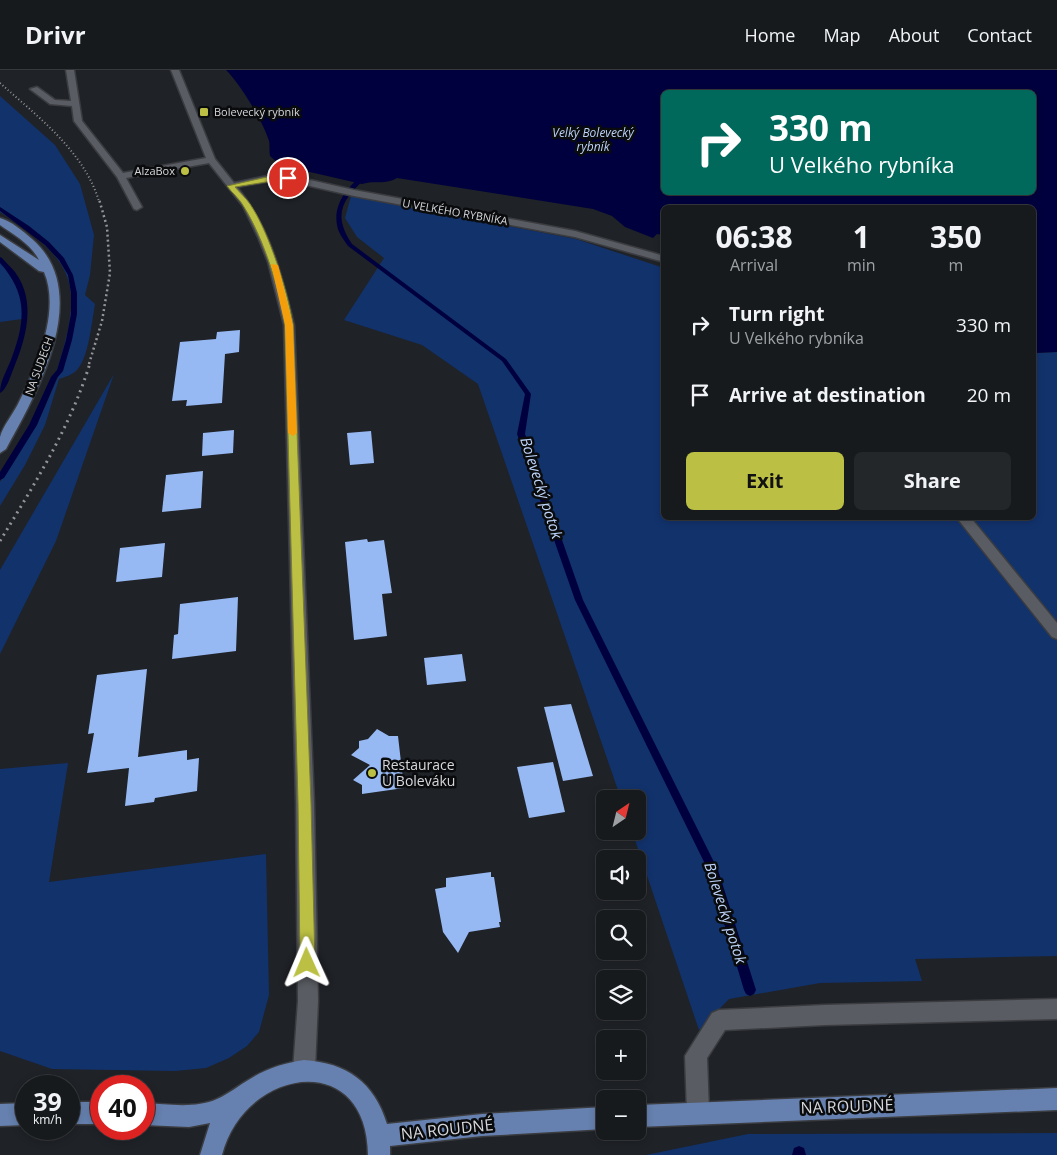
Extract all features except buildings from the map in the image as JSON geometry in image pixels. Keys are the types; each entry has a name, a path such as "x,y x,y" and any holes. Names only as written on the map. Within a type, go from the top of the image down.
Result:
{"main road":[{"name":"NA SUDECH","path":"0,221 20,234 36,248 50,277 55,306 52,331 36,378 0,449"},
{"path":"0,238 34,261 50,277"},
{"name":"NA ROUDNÉ","path":"210,1155 220,1126 242,1098 256,1086 272,1078 288,1072 304,1070 334,1075 359,1093 368,1105 379,1145 482,1125 596,1119"},
{"name":"NA ROUDNÉ","path":"155,1114 189,1116 204,1114 216,1111 242,1098"},
{"name":"NA ROUDNÉ","path":"646,1115 1057,1099"},
{"path":"0,1116 15,1115"}],"street":[{"path":"70,70 78,120 121,176 137,206"},
{"path":"175,70 211,160 237,184 263,237 273,262 289,325 305,803 308,1002 304,1070"},
{"path":"46,86 61,97 75,102"},
{"path":"34,89 53,102 75,102"},
{"path":"121,176 211,160"},
{"name":"U VELKÉHO RYBNÍKA","path":"237,184 276,177 288,178 333,189 575,234 661,258"},
{"path":"966,520 1057,632"},
{"path":"698,1112 696,1056 719,1020 825,1015 1057,1009"}],"shaded area":[{"path":"0,96 55,145 80,184 94,235 90,275 85,295 95,304 87,348 81,364 73,373 59,379 45,425 25,465 0,506 0,482 43,411 58,377 56,373 70,318 71,297 68,278 59,262 46,246 0,212"},
{"path":"351,196 576,239 661,267 661,520 1036,520 1036,353 1057,352 1057,956 915,959 922,981 820,983 729,999 699,1030 646,873 646,850 638,850 635,840 646,840 646,790 618,790 478,384 422,345 344,320 384,258 357,237 345,218"},
{"path":"0,260 21,286 24,300 22,319 0,322"},
{"path":"114,374 56,541 0,654 0,570"},
{"path":"68,763 49,882 266,854 269,995 259,1032 247,1046 229,1058 206,1068 175,1071 52,1069 0,1051 0,769"},
{"path":"1057,1133 1057,1155 646,1155 748,1134"}],"water":[{"name":"Velký Bolevecký rybník","path":"226,70 1057,70 1057,352 1036,353 1036,205 661,205 661,235 657,234 653,238 625,227 612,216 593,209 397,178 389,181 362,184 288,167 270,156 269,141 262,123 238,84"}],"waterway":[{"name":"Bolevecký potok","path":"365,176 349,190 340,209 339,224 343,235 350,245 504,360 528,394 521,434 579,600 713,870 750,990"},
{"path":"0,209 47,243 62,259 70,275 74,293 74,314 60,371 54,377 33,425 0,478"},
{"path":"0,259 13,274 21,289 25,306 21,340 0,391"}],"railway":[{"path":"0,83 44,122 71,150 92,183 99,201"},
{"path":"89,364 102,321 110,273 107,227 99,199"},
{"path":"0,541 51,455 73,410 90,363"}],"slow traffic":[{"path":"274,265 287,310 289,325 293,433"}],"place":[{"name":"Bolevecký rybník","path":"204,112"},
{"name":"AlzaBox","path":"185,171"},
{"name":"Restaurace U Boleváku","path":"372,773"}],"route":[{"path":"288,178 276,177 230,186 247,206 263,237 273,262 287,310 289,325 305,803 307,963"}]}
